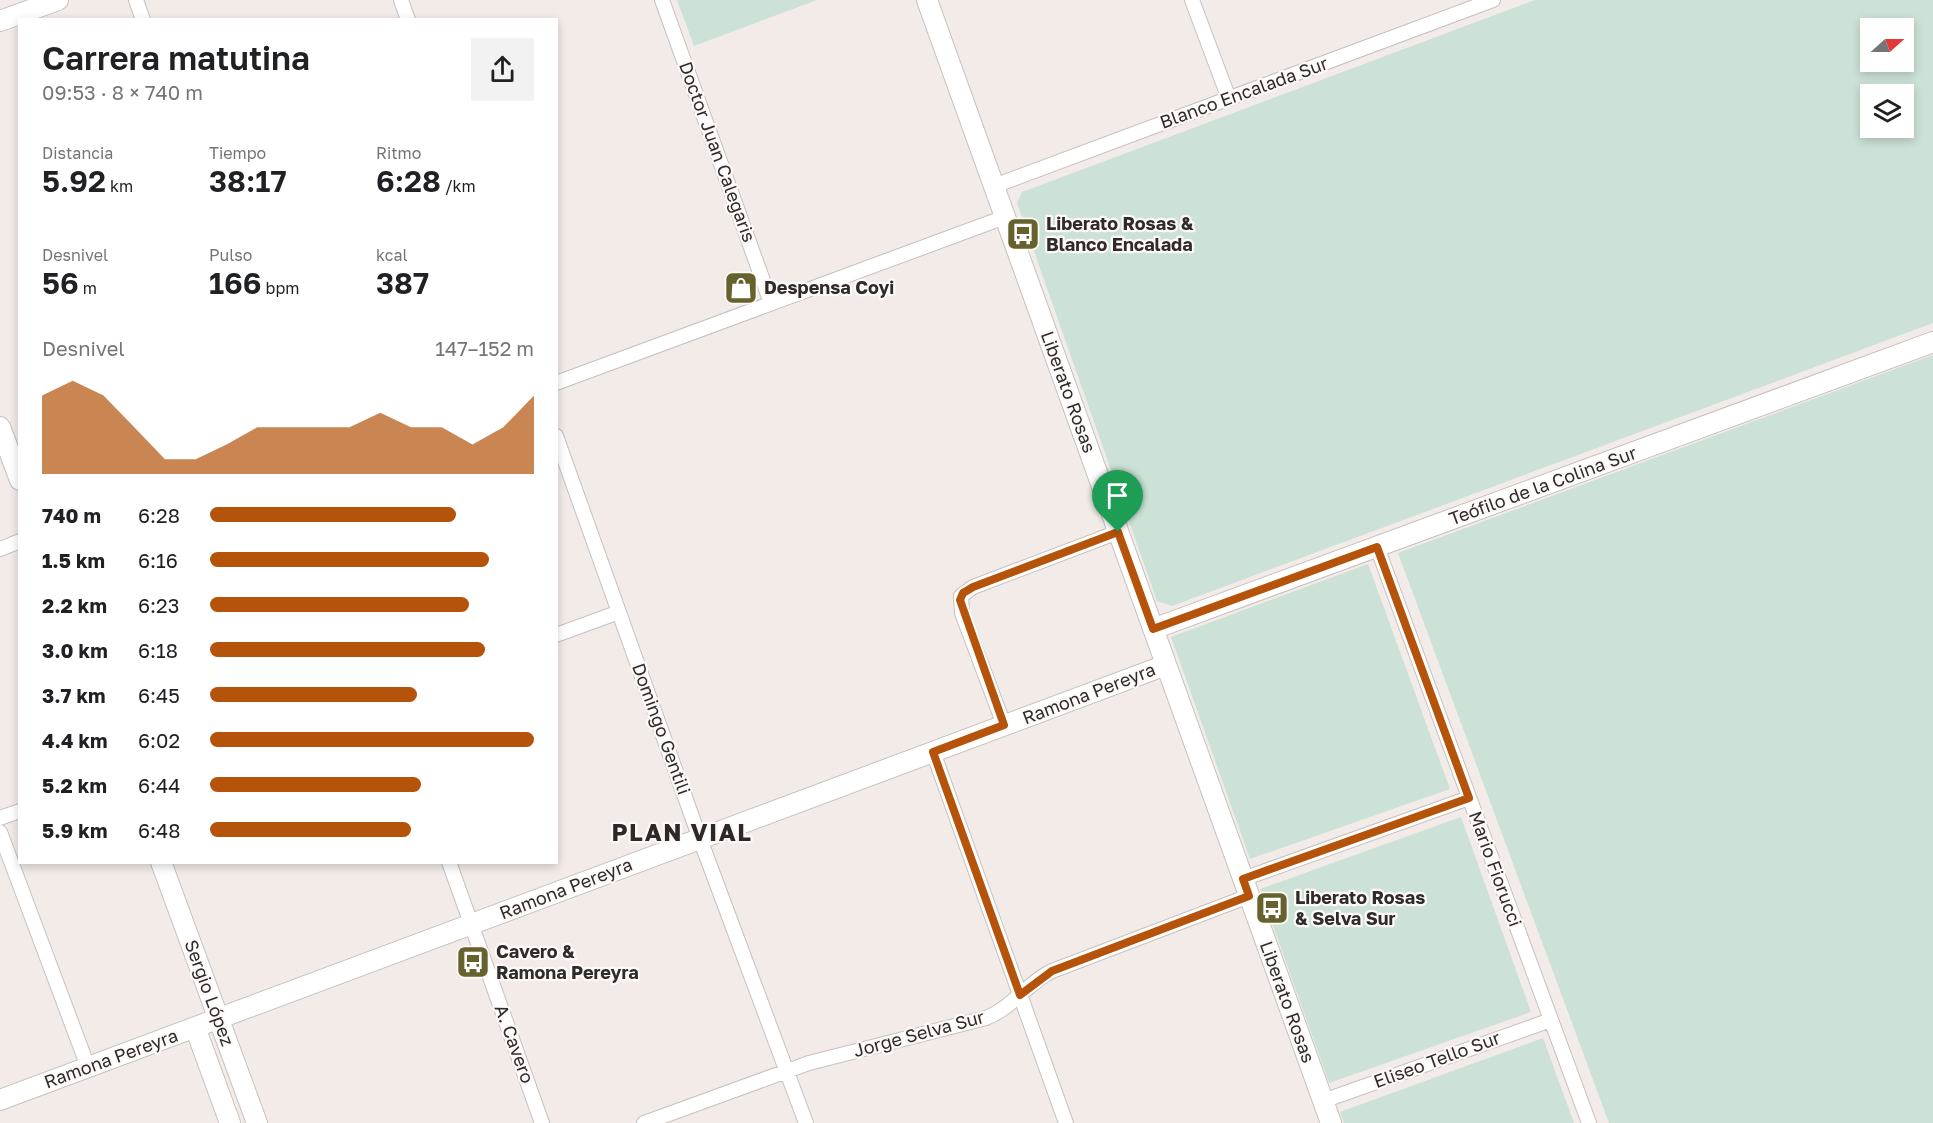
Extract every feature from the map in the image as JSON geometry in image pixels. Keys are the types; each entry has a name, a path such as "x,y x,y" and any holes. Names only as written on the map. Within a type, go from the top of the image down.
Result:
{"street":[{"path":"0,21 58,0"},
{"path":"135,0 142,18"},
{"path":"401,0 407,18"},
{"name":"Doctor Juan Calegaris","path":"662,0 771,303"},
{"name":"Liberato Rosas","path":"927,0 1330,1123"},
{"path":"1192,0 1229,99"},
{"name":"Blanco Encalada Sur","path":"994,186 1493,0"},
{"path":"558,382 1005,217"},
{"name":"Teófilo de la Colina Sur","path":"1153,629 1933,342"},
{"path":"0,427 18,475"},
{"name":"Domingo Gentili","path":"558,442 700,839 806,1123"},
{"path":"1004,725 962,613 961,596 973,587 1118,532"},
{"path":"0,549 18,543"},
{"name":"Mario Fiorucci","path":"1377,547 1589,1123"},
{"path":"558,634 619,612"},
{"name":"Ramona Pereyra","path":"0,1100 1166,665"},
{"path":"933,752 1066,1123"},
{"name":"Jorge Selva Sur","path":"644,1123 819,1060 986,1018 998,1012 1052,971 1246,887 1469,798"},
{"path":"0,818 18,812"},
{"path":"0,832 88,1067"},
{"name":"Sergio López","path":"162,864 257,1123"},
{"name":"A. Cavero","path":"450,864 542,1123"},
{"name":"Eliseo Tello Sur","path":"1323,1101 1551,1020"},
{"name":"Sergio López","path":"195,1027 230,1123"}],"green space":[{"path":"677,0 817,0 694,46"},
{"path":"1535,0 1933,0 1933,323 1172,606 1157,601 1017,203 1022,192"},
{"path":"1933,355 1933,1123 1609,1123 1398,553"},
{"path":"1368,564 1450,789 1250,859 1171,637"},
{"path":"1461,817 1531,1012 1329,1083 1260,889"},
{"path":"1543,1038 1574,1123 1344,1123 1340,1112"}],"place":[{"name":"Liberato Rosas & Blanco Encalada","path":"1023,234"},
{"name":"Despensa Coyi","path":"741,288"},
{"name":"Liberato Rosas & Selva Sur","path":"1272,908"},
{"name":"Cavero & Ramona Pereyra","path":"473,962"}],"district":[{"name":"PLAN VIAL","path":"682,833"}],"route":[{"path":"1118,532 1153,629 1377,547 1469,798 1243,879 1249,896 1052,971 1041,976 1020,995 933,752 1004,725 962,613 960,600 966,590 1118,532"}]}
